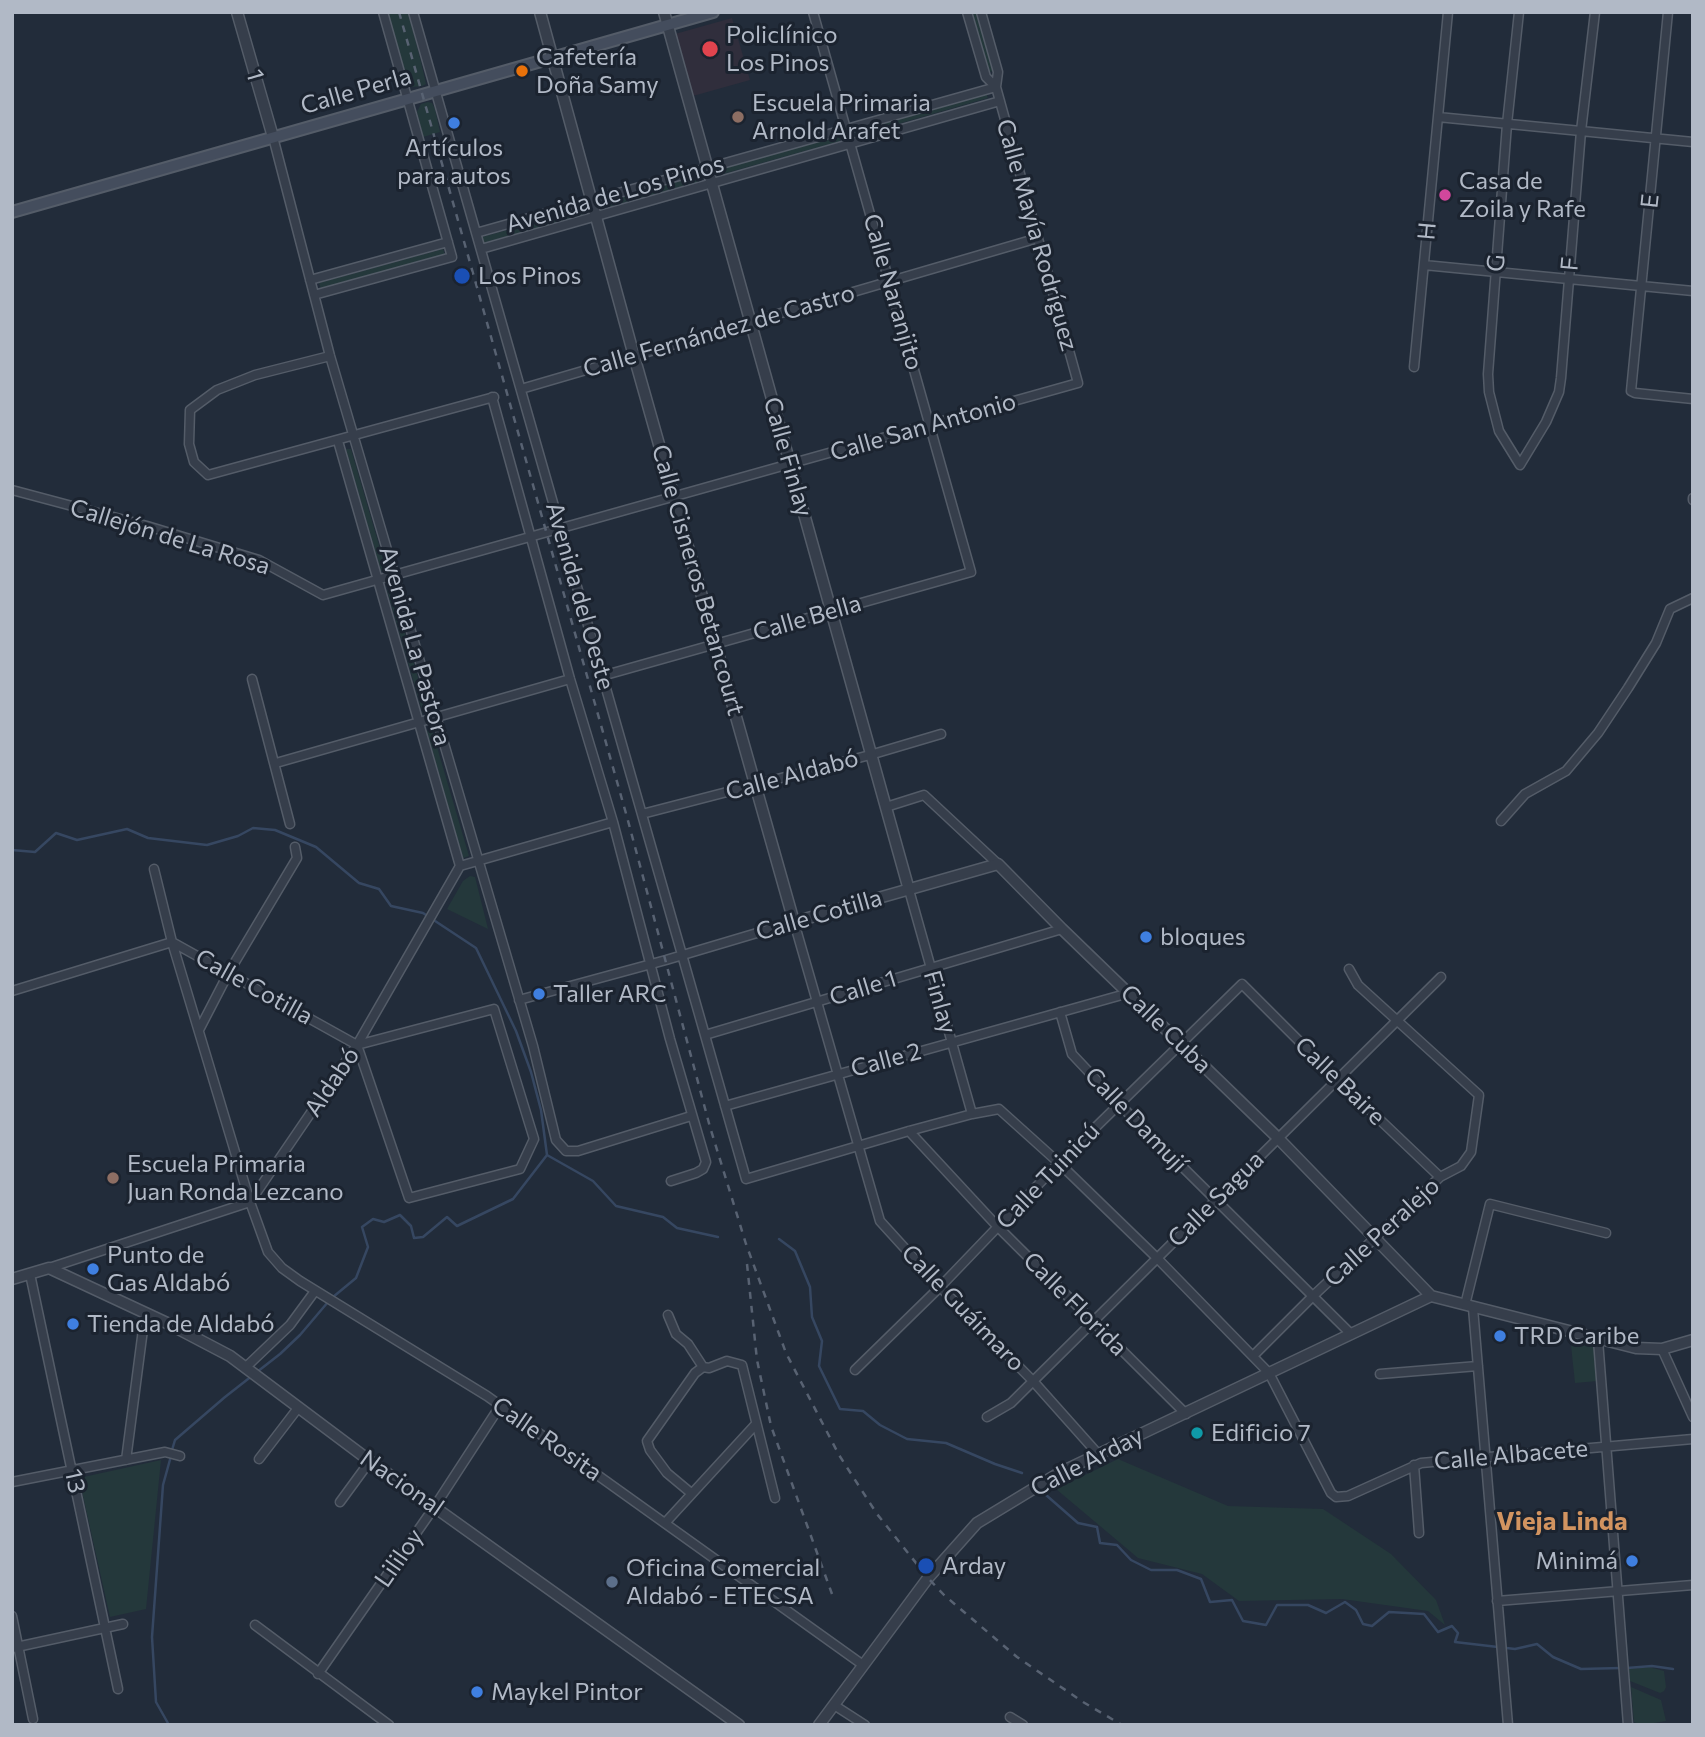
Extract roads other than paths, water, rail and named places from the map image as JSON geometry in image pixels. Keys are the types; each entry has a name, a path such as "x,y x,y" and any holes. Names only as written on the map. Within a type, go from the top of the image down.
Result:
{"main road":[{"name":"Calle Perla","path":"12,212 713,12"}],"street":[{"name":"1","path":"237,12 273,137"},
{"path":"314,295 452,257 383,12"},
{"name":"Avenida del Oeste","path":"413,12 746,1179 859,1146"},
{"name":"Calle Cisneros Betancourt","path":"540,12 715,644 859,1146"},
{"path":"664,12 668,24"},
{"name":"Calle Naranjito","path":"813,12 971,572"},
{"name":"Calle Mayía Rodríguez","path":"967,12 986,77 996,87"},
{"name":"Calle Mayía Rodríguez","path":"981,12 998,72 996,87 1078,383"},
{"name":"H","path":"1414,367 1448,12"},
{"name":"G","path":"1519,12 1489,347 1489,392 1499,431 1520,465"},
{"name":"F","path":"1520,465 1537,439 1559,392 1581,131 1595,12"},
{"name":"E","path":"1668,12 1631,391 1693,399"},
{"name":"Calle Finlay","path":"668,24 909,890"},
{"name":"Avenida de Los Pinos","path":"476,233 996,87"},
{"name":"Avenida de Los Pinos","path":"481,249 1000,101"},
{"path":"1438,117 1693,142"},
{"name":"Avenida La Pastora","path":"273,137 330,356 519,1000 556,1139 566,1151 578,1151 691,1116"},
{"name":"Calle Fernández de Castro","path":"521,389 1038,238"},
{"path":"310,280 448,242"},
{"path":"1424,265 1693,291"},
{"path":"330,356 255,375 217,390 190,410 189,444 194,462 208,475 354,436"},
{"name":"Calle San Antonio","path":"323,595 1078,383"},
{"name":"Avenida del Oeste","path":"354,436 493,397 570,679 613,822 691,1116 706,1162 703,1169 696,1173 671,1181"},
{"name":"Avenida La Pastora","path":"338,441 460,866"},
{"name":"Callejón de La Rosa","path":"12,491 147,526 259,560 323,595"},
{"name":"Calle Bella","path":"603,676 971,572"},
{"path":"1502,821 1525,793 1566,771 1598,733 1628,688 1656,643 1670,609 1693,598"},
{"path":"253,679 290,824"},
{"path":"276,763 570,679"},
{"name":"Calle Aldabó","path":"642,814 941,734"},
{"name":"Calle Cuba","path":"886,807 924,795 1277,1137 1431,1296"},
{"path":"460,866 613,822"},
{"path":"199,1030 229,972 297,858 295,847"},
{"name":"Calle Cotilla","path":"519,1000 998,864"},
{"name":"Aldabó","path":"250,1202 357,1045 460,866"},
{"name":"Calle Rosita","path":"154,869 172,942 250,1202 268,1252 282,1268 500,1406 863,1665"},
{"name":"Finlay","path":"909,890 972,1114"},
{"name":"Calle 1","path":"705,1035 1062,929"},
{"name":"Calle Cotilla","path":"12,991 172,942 357,1045"},
{"path":"1349,969 1357,985 1395,1021"},
{"name":"Calle Sagua","path":"987,1417 1011,1403 1441,977"},
{"name":"Calle Tuinicú","path":"855,1370 1179,1043 1242,984"},
{"name":"Calle Baire","path":"1242,984 1440,1177"},
{"name":"Calle 2","path":"725,1106 1129,993"},
{"path":"494,1009 534,1139 520,1169 409,1198 357,1045 494,1009"},
{"name":"Calle Damují","path":"1060,1012 1072,1054 1215,1201 1351,1334"},
{"name":"Calle Peralejo","path":"1253,1356 1374,1238 1440,1177 1461,1166 1471,1152 1479,1095 1395,1021"},
{"path":"859,1146 999,1109 1157,1258 1269,1373"},
{"name":"Calle Florida","path":"909,1131 998,1227 1186,1414"},
{"name":"Calle Guáimaro","path":"859,1146 880,1221 940,1287 1033,1381 1098,1454"},
{"path":"12,1279 250,1202"},
{"path":"1507,1725 1478,1366 1469,1307 1490,1204 1606,1233"},
{"name":"Nacional","path":"49,1268 169,1324 248,1369 370,1461 739,1725"},
{"name":"13","path":"30,1273 118,1689"},
{"path":"248,1369 290,1325 315,1291"},
{"path":"1431,1296 1636,1348 1662,1349 1693,1340"},
{"name":"Calle Arday","path":"820,1725 928,1578 977,1523 1021,1495 1098,1454 1431,1296"},
{"path":"126,1460 145,1314"},
{"path":"668,1315 676,1334 688,1344 703,1367"},
{"path":"1598,1340 1628,1725"},
{"path":"1662,1349 1693,1417"},
{"path":"691,1493 667,1473 650,1450 647,1441 695,1373 703,1367 709,1368 727,1361 742,1365 775,1497"},
{"path":"1380,1374 1478,1366"},
{"name":"Calle Albacete","path":"1269,1373 1331,1493 1336,1497 1348,1496 1415,1465 1693,1439"},
{"name":"Lililoy","path":"318,1674 435,1506 500,1406"},
{"path":"258,1460 298,1408"},
{"path":"665,1523 756,1424"},
{"path":"12,1482 165,1452 180,1456"},
{"path":"341,1502 370,1461"},
{"path":"1415,1465 1419,1533"},
{"path":"1497,1601 1693,1585"},
{"path":"12,1616 15,1647 33,1719"},
{"path":"15,1647 122,1624"},
{"path":"255,1625 389,1725"},
{"path":"834,1705 865,1725"},
{"path":"1010,1717 1023,1725"}],"waterway":[{"path":"12,850 35,852 56,833 77,840 127,829 148,838 207,845 238,836 253,828 275,830 316,847 359,883 379,889 391,906 423,913 476,948 516,1031 531,1072 541,1110 547,1155 513,1199 457,1226 447,1217 423,1237 414,1238 411,1226 400,1215 384,1222 373,1219 362,1227 368,1247 356,1278 333,1297"},
{"path":"547,1155 593,1181 616,1206 663,1217 677,1228 718,1237"},
{"path":"779,1239 795,1251 810,1287 812,1317 822,1341 819,1366 840,1409 863,1411 880,1425 907,1439 946,1443 1022,1473"},
{"path":"172,1450 175,1440 280,1354 328,1302"},
{"path":"169,1725 156,1702 152,1637 163,1485 171,1456"},
{"path":"1046,1495 1078,1523 1097,1527 1100,1543 1117,1545 1131,1560 1151,1570 1177,1570 1201,1579 1210,1602 1232,1600 1243,1621 1266,1625 1277,1605 1308,1605 1326,1613 1345,1602 1356,1610 1363,1624 1372,1626 1389,1612 1424,1614 1438,1632 1452,1626 1458,1633 1455,1642 1515,1649 1537,1644 1553,1657 1581,1669 1621,1668"},
{"path":"1627,1668 1652,1666 1673,1669"}],"railway":[{"path":"399,12 627,817 710,1127 746,1244 786,1353 839,1455 877,1514 928,1578 1017,1657 1122,1725"},
{"path":"747,1264 757,1360 771,1426 832,1594"}],"place":[{"name":"Policlínico Los Pinos","path":"710,49"},
{"name":"Cafetería Doña Samy","path":"522,71"},
{"name":"Escuela Primaria Arnold Arafet","path":"738,117"},
{"name":"Artículos para autos","path":"454,123"},
{"name":"Casa de Zoila y Rafe","path":"1445,195"},
{"name":"Los Pinos","path":"462,276"},
{"name":"bloques","path":"1146,937"},
{"name":"Taller ARC","path":"539,994"},
{"name":"Escuela Primaria Juan Ronda Lezcano","path":"113,1178"},
{"name":"Punto de Gas Aldabó","path":"93,1269"},
{"name":"Tienda de Aldabó","path":"73,1324"},
{"name":"TRD Caribe","path":"1500,1336"},
{"name":"Edificio 7","path":"1197,1433"},
{"name":"Minimá","path":"1632,1561"},
{"name":"Arday","path":"926,1566"},
{"name":"Oficina Comercial Aldabó - ETECSA","path":"612,1582"},
{"name":"Maykel Pintor","path":"477,1692"}],"district":[{"name":"Vieja Linda","path":"1562,1521"}]}
